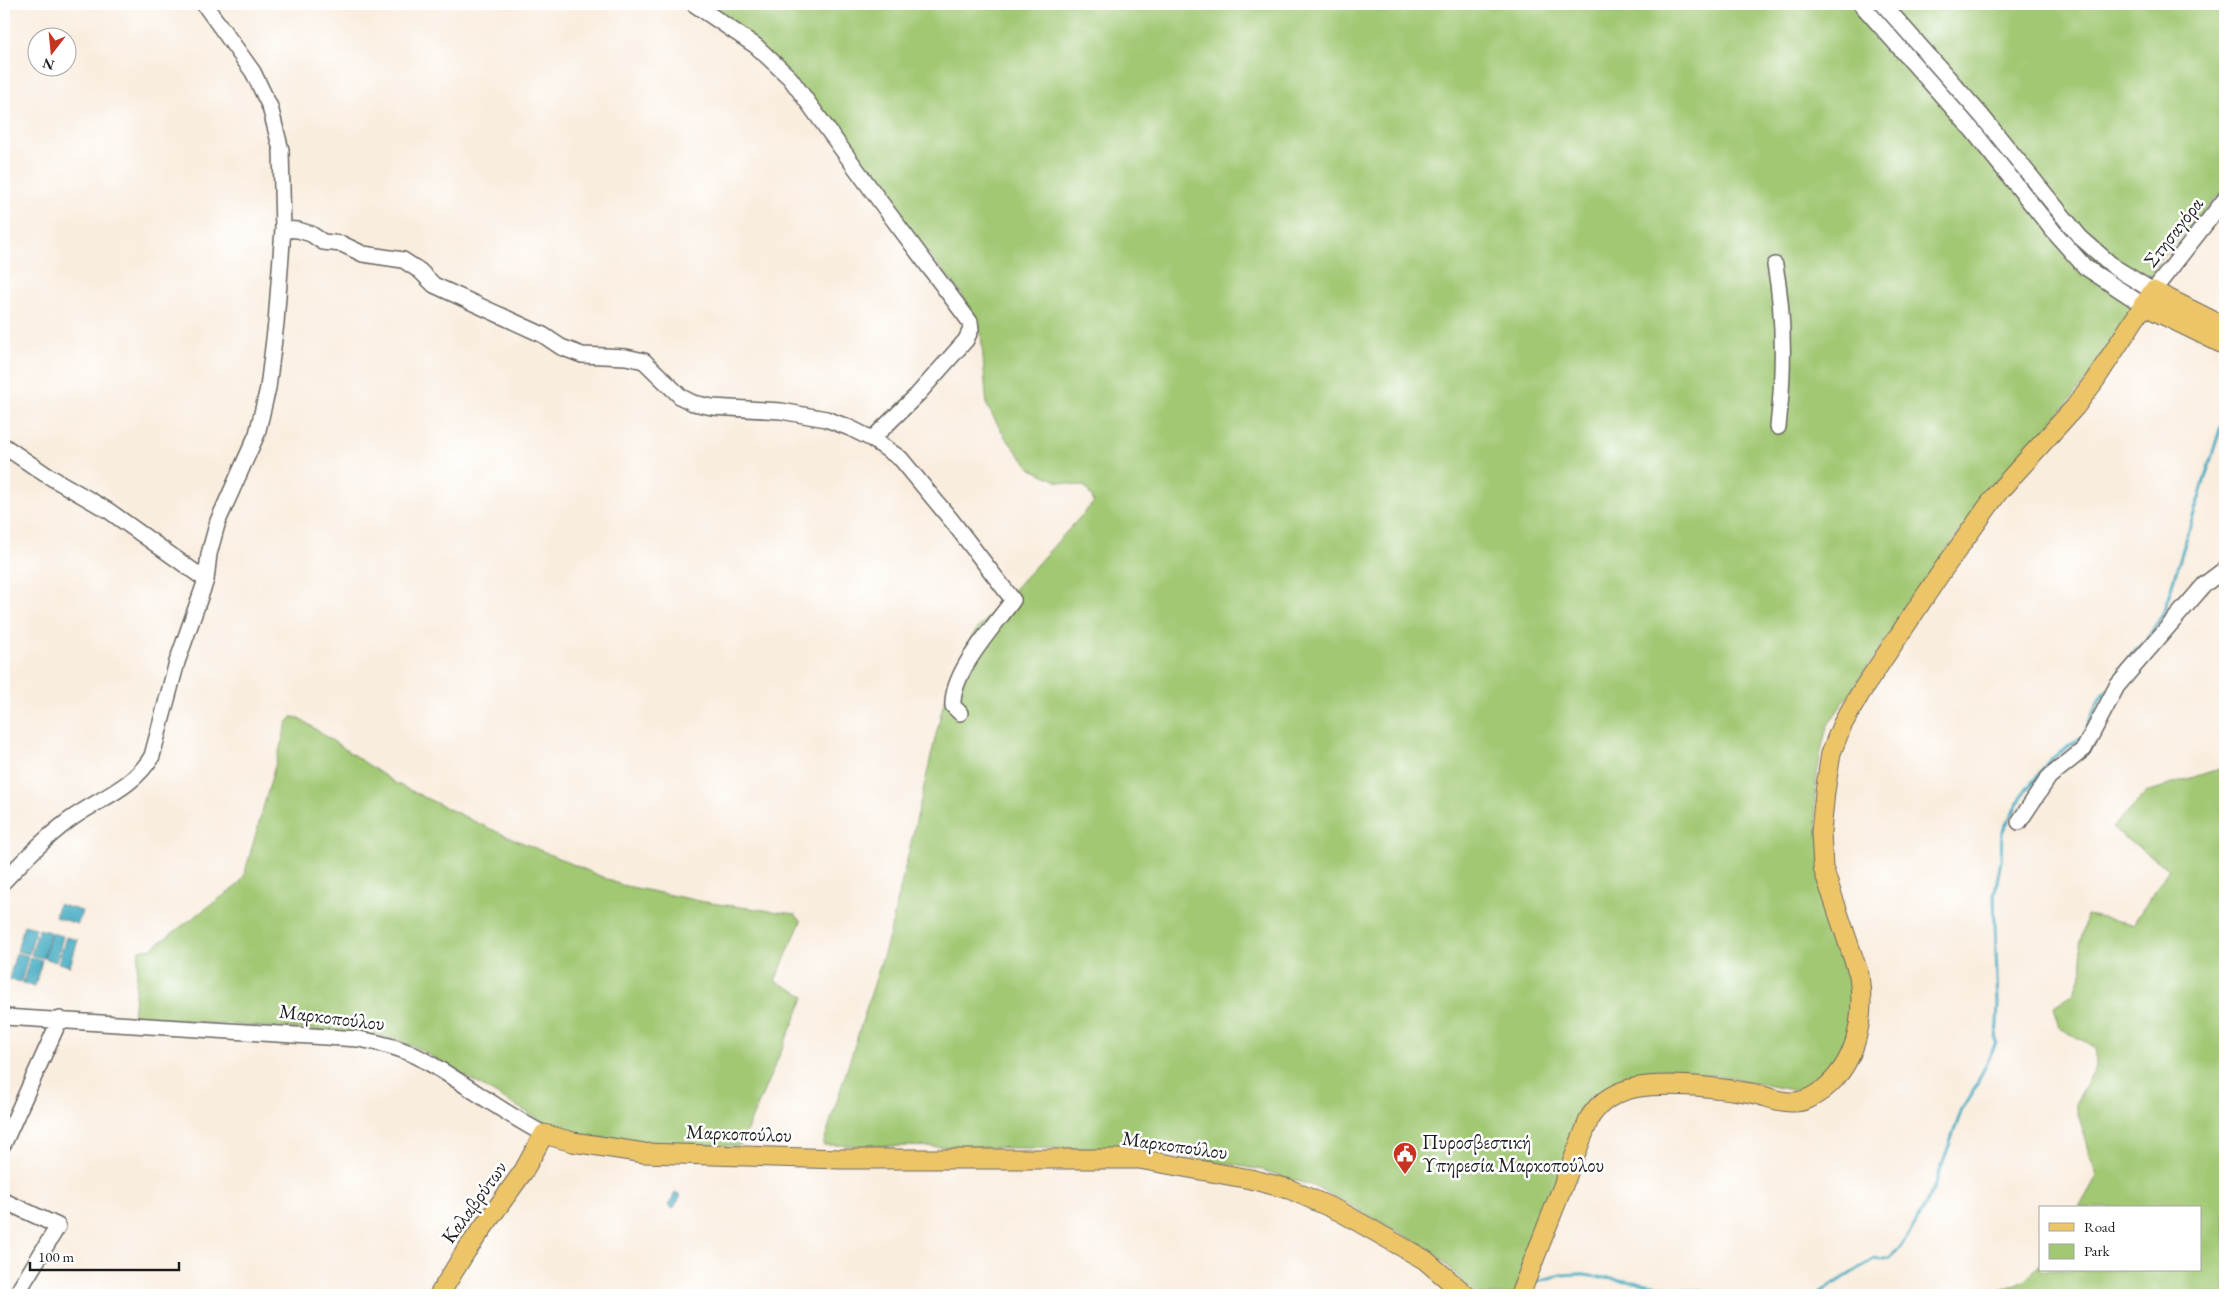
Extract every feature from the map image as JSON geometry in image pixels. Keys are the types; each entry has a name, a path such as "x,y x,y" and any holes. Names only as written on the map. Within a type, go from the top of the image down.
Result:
{"main road":[{"path":"2148,298 2225,327"},
{"path":"2148,298 2225,346"},
{"path":"1520,1295 1590,1117 1597,1106 1607,1098 1635,1087 1659,1084 1719,1088 1791,1103 1805,1101 1831,1083 1848,1061 1861,1017 1861,989 1854,960 1823,868 1821,832 1831,753 1842,725 1861,692 1999,491 2075,407 2148,298"},
{"name":"Καλαβρύτων","path":"439,1295 466,1251 523,1172 544,1134"},
{"name":"Μαρκοπούλου","path":"544,1134 573,1142 644,1153 841,1159 1139,1159 1250,1179 1289,1189 1341,1212 1425,1260 1466,1295"}],"street":[{"path":"4,881 41,843 70,820 124,787 144,770 152,756 177,662 206,580 209,554 218,521 257,434 268,388 276,323 283,229 281,150 270,107 253,72 204,4"},
{"path":"694,4 756,46 790,78 970,322 971,329 966,340 918,394 872,439"},
{"path":"1861,4 1911,63 1973,131 2054,232 2085,267 2148,298"},
{"path":"1883,4 1981,115 2080,237 2148,298"},
{"path":"1911,63 1924,52"},
{"name":"Στησαγόρα","path":"2148,298 2225,199"},
{"path":"283,229 298,230 312,234 323,242 342,244 363,254 403,260 420,271 434,286 543,335 561,347 582,355 626,357 644,361 681,396 693,403 712,407 780,411 826,419 872,439 901,459 919,478 1013,600 981,641 960,680 953,698 953,706 960,713"},
{"path":"1776,265 1782,320 1783,357 1778,427"},
{"path":"4,446 45,474 109,511 206,580"},
{"path":"2019,822 2049,777 2084,748 2117,686 2205,584 2225,569"},
{"name":"Μαρκοπούλου","path":"4,1016 359,1038 389,1045 420,1058 518,1120 544,1134"},
{"path":"4,1144 60,1020"},
{"path":"4,1201 58,1226 16,1295"}],"green space":[{"path":"701,4 2225,4 2225,188 2158,262 2122,331 2095,370 1958,534 1828,725 1818,766 1815,807 1824,859 1849,970 1853,1013 1848,1040 1836,1063 1827,1073 1805,1087 1792,1090 1713,1075 1642,1075 1589,1097 1514,1295 1476,1295 1433,1251 1319,1188 1262,1170 1171,1154 1096,1149 823,1145 889,937 943,705 970,640 974,633 1094,502 1086,487 1059,482 1031,469 1005,437 987,406 981,334 961,293 892,209 823,115"},
{"path":"292,717 299,718 395,783 486,827 621,885 710,903 795,914 801,921 775,981 805,996 740,1146 622,1141 552,1127 417,1048 391,1038 370,1034 133,1018 139,950 152,948 238,885 244,876 287,723"},
{"path":"2225,767 2225,1295 1992,1295 2026,1279 2039,1265 2039,1272 2202,1272 2202,1206 2080,1206 2097,1176 2075,1104 2096,1067 2096,1048 2060,1028 2054,1006 2074,993 2083,970 2080,944 2087,915 2133,924 2169,869 2112,828 2147,792"}],"water":[{"path":"58,904 82,911 78,924 55,917"},
{"path":"24,925 36,928 29,954 17,951"},
{"path":"39,929 50,932 43,958 31,955"},
{"path":"51,933 63,936 56,962 44,958"},
{"path":"66,937 78,940 70,966 58,963"},
{"path":"16,953 28,956 21,982 9,979"},
{"path":"30,957 42,960 35,986 23,983"},
{"path":"675,1193 681,1196 673,1209 668,1206"}],"waterway":[{"path":"2117,675 2129,657 2146,641 2163,614 2221,426 2225,419"},
{"path":"2086,729 2098,702 2107,690"},
{"path":"1816,1295 1874,1259 1889,1258 1899,1249 1915,1225 1934,1187 1962,1109 1974,1090 1996,1043 1998,1005 1994,896 2001,861 2002,832 2023,794 2050,760 2084,735"},
{"path":"1533,1282 1562,1275 1577,1274 1725,1295"}],"place":[{"name":"Πυροσβεστική Υπηρεσία Μαρκοπούλου","path":"1405,1175"}]}
